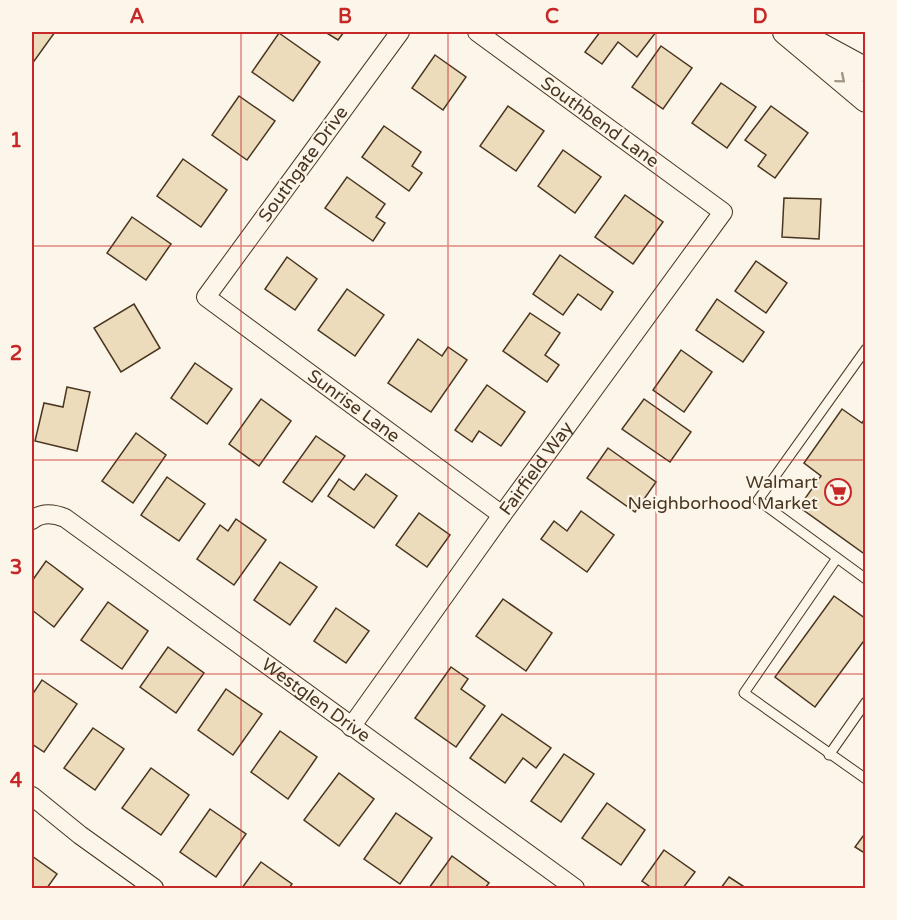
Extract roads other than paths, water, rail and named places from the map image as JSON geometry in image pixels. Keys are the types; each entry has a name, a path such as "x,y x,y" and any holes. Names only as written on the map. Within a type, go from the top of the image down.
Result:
{"main road":[{"path":"785,32 866,100"},
{"path":"795,32 866,70"}],"street":[{"name":"Southgate Drive","path":"206,297 400,32"},
{"name":"Southbend Lane","path":"477,32 723,212"},
{"name":"Fairfield Way","path":"351,727 723,212"},
{"name":"Sunrise Lane","path":"206,297 502,515"},
{"name":"Westglen Drive","path":"32,520 37,516 54,513 74,525 575,888"},
{"path":"32,796 80,835 154,888"}],"lane":[{"path":"866,349 758,500 866,579"},
{"path":"837,558 744,693 866,779"},
{"path":"830,754 866,702"}],"place":[{"name":"Walmart Neighborhood Market","path":"838,492"}]}
